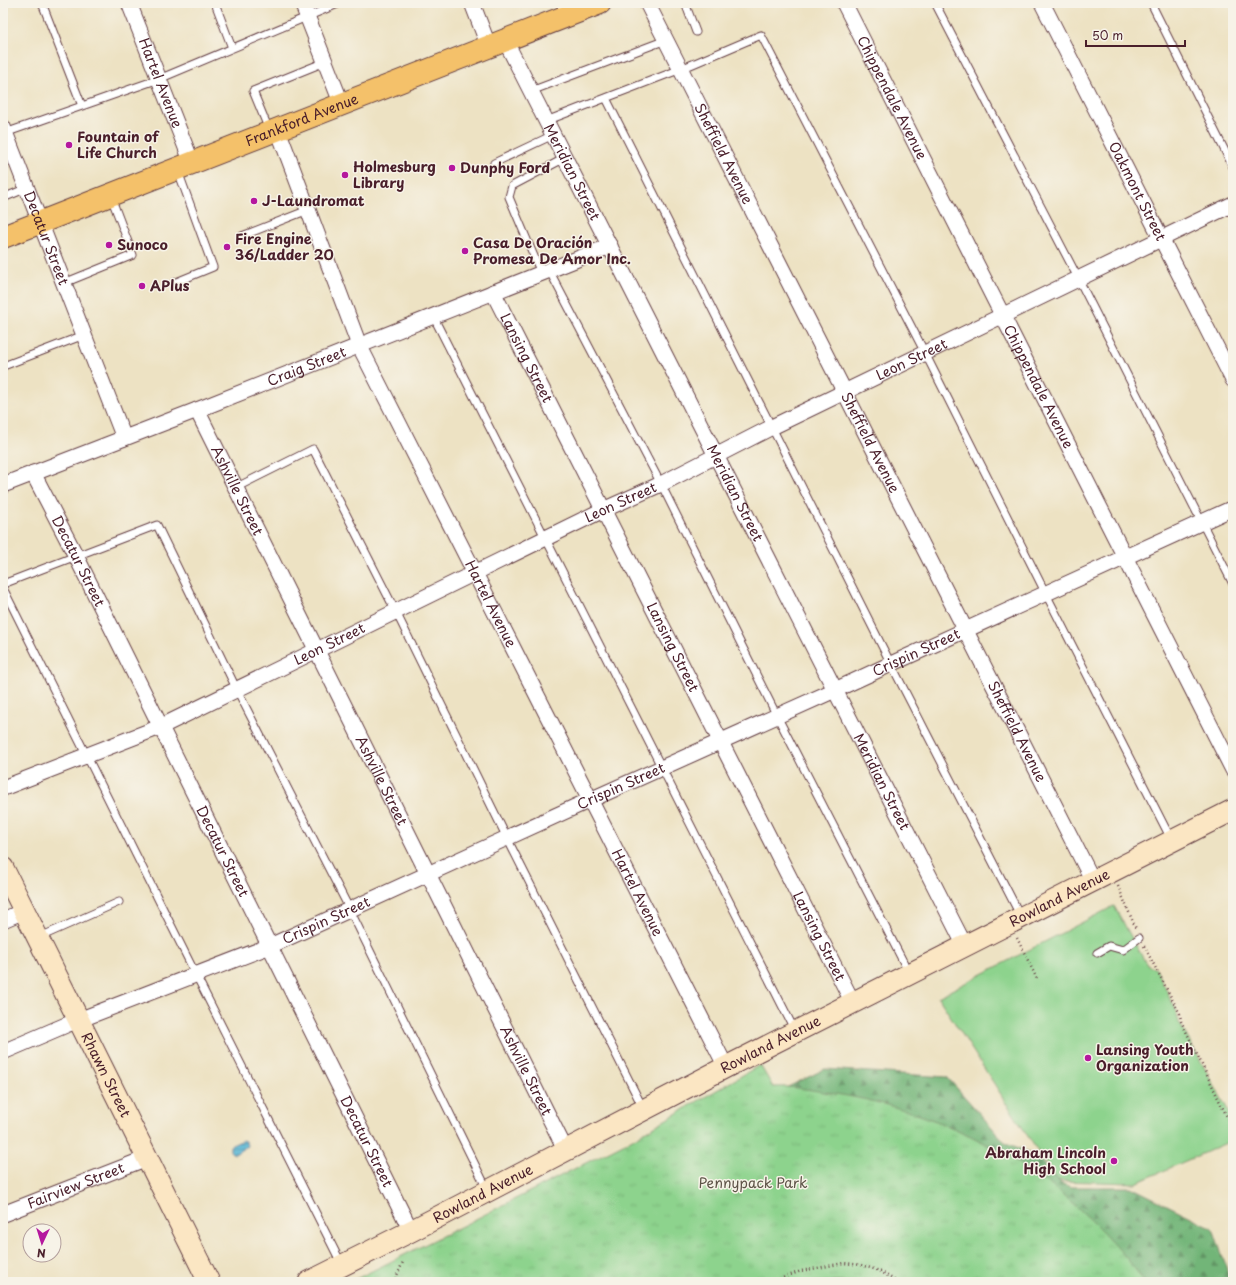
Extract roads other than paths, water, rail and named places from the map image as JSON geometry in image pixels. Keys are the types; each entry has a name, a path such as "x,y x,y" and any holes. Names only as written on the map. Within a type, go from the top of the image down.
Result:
{"main road":[{"name":"Frankford Avenue","path":"3,237 497,44 563,10 600,3"}],"street":[{"name":"Hartel Avenue","path":"129,3 159,79 185,166"},
{"name":"Meridian Street","path":"472,3 497,44 531,91 965,946"},
{"name":"Sheffield Avenue","path":"648,3 1093,881"},
{"name":"Chippendale Avenue","path":"844,3 1233,770"},
{"name":"Oakmont Street","path":"1042,3 1233,380"},
{"path":"305,9 342,105"},
{"name":"Decatur Street","path":"4,131 124,438"},
{"name":"Hartel Avenue","path":"274,131 308,210 359,345 726,1067"},
{"name":"Leon Street","path":"3,788 160,726 603,510 661,484 772,427 1233,204"},
{"name":"Craig Street","path":"3,485 197,410 610,246"},
{"name":"Lansing Street","path":"493,292 853,1002"},
{"name":"Ashville Street","path":"197,410 566,1151"},
{"name":"Decatur Street","path":"33,473 76,556 411,1230"},
{"name":"Crispin Street","path":"4,1050 270,946 1233,508"},
{"name":"Rowland Avenue","path":"309,1282 566,1151 726,1067 965,946 1019,927 1093,881 1233,810"},
{"name":"Rhawn Street","path":"3,868 209,1282"},
{"path":"3,920 24,911"},
{"name":"Fairview Street","path":"3,1214 147,1158"}],"lane":[{"path":"42,3 82,106"},
{"path":"215,3 232,48"},
{"path":"4,131 159,79 232,48 305,9 340,3"},
{"path":"685,3 696,32"},
{"path":"935,3 1078,278 1233,584"},
{"path":"1151,3 1233,167"},
{"path":"546,121 681,69 761,35 925,353 1172,841"},
{"path":"531,91 666,40"},
{"path":"274,131 253,91 325,62"},
{"path":"606,98 891,664 1019,927"},
{"path":"494,163 553,135"},
{"path":"565,158 512,186 509,197 545,272 661,484 777,716 910,975"},
{"path":"174,283 213,267 185,166"},
{"path":"3,198 27,188"},
{"path":"64,282 133,255 110,195"},
{"path":"242,236 308,210"},
{"path":"433,316 796,1032"},
{"path":"6,365 84,335"},
{"path":"235,488 313,449 396,612 507,838 644,1110"},
{"path":"3,584 157,525 236,688 350,910 488,1191"},
{"path":"3,588 342,1265"},
{"path":"38,938 119,902"},
{"path":"1096,953 1109,946 1123,950 1139,938"}],"water":[{"path":"243,1140 246,1142 247,1146 235,1154 230,1151 230,1146"}],"place":[{"name":"Fountain of Life Church","path":"69,145"},
{"name":"Dunphy Ford","path":"452,168"},
{"name":"Holmesburg Library","path":"345,175"},
{"name":"J-Laundromat","path":"254,201"},
{"name":"Sunoco","path":"109,245"},
{"name":"Fire Engine 36/Ladder 20","path":"227,247"},
{"name":"Casa De Oración Promesa De Amor Inc.","path":"465,251"},
{"name":"APlus","path":"142,286"},
{"name":"Lansing Youth Organization","path":"1088,1058"},
{"name":"Abraham Lincoln High School","path":"1114,1161"}],"park label":[{"name":"Pennypack Park","path":"753,1183"}]}
